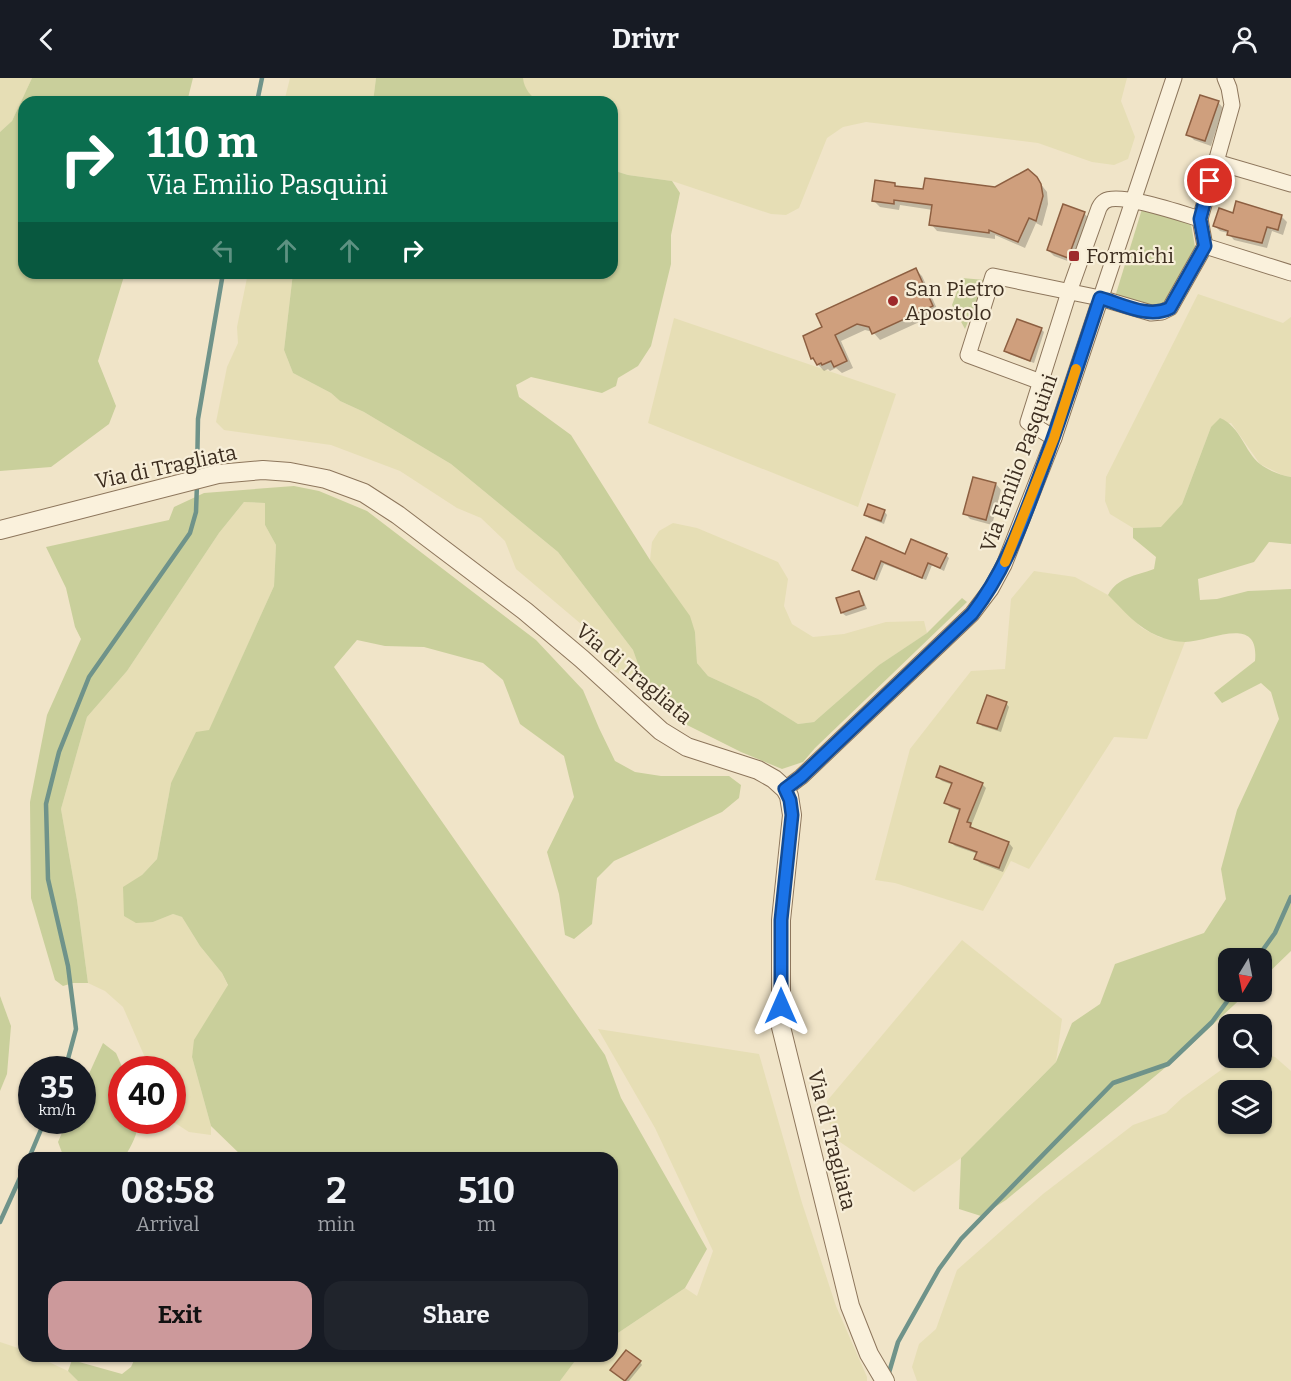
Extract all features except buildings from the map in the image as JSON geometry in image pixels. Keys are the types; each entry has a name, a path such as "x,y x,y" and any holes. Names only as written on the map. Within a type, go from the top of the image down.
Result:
{"street":[{"name":"Via Emilio Pasquini","path":"785,789 801,777 972,614 991,589 1009,554 1054,438 1174,78"},
{"path":"1041,382 968,356 993,276 1100,298 1151,313 1162,312 1170,308 1205,246 1200,219 1232,105 1225,78"},
{"path":"1216,162 1291,184"},
{"path":"1054,438 1028,422 1069,292 1099,208 1104,201 1112,198 1133,200 1200,219"},
{"path":"1205,246 1291,273"},
{"name":"Via di Tragliata","path":"0,530 218,474 263,470 290,472 326,479 364,493 398,514 525,611 661,731 687,747 758,770 774,779 785,789 790,800 792,815 781,920 781,1027 850,1306 869,1354 885,1381"}],"shaded area":[{"path":"0,78 32,78 24,96 18,96 18,108 12,121 0,132"},
{"path":"290,78 376,78 374,96 286,96"},
{"path":"523,78 1127,78 1121,101 1135,137 1128,159 1114,165 1092,162 1038,143 866,122 843,127 827,138 799,208 786,215 771,214 672,181 618,172 618,96 531,96 523,84"},
{"path":"247,279 292,279 284,350 293,373 451,464 558,552 633,650 642,673 632,681 614,671 587,629 516,569 505,541 481,518 457,508 400,471 331,445 224,430 216,422 227,367 238,343 237,327"},
{"path":"1198,294 1283,323 1291,317 1291,477 1260,464 1231,423 1211,427 1182,504 1162,527 1133,528 1110,514 1105,501 1106,477"},
{"path":"674,318 896,394 858,507 648,423"},
{"path":"244,502 266,503 265,525 276,545 274,586 209,731 171,783 157,859 142,875 153,922 173,914 182,917 200,946 222,973 228,986 195,1040 192,1057 211,1126 211,1135 186,1130 186,1056 144,1056 123,1007 105,991 88,983 77,900 61,809 87,717 127,671 219,533"},
{"path":"673,523 697,528 778,562 788,579 784,606 792,624 813,637 844,634 886,622 924,621 927,633 879,665 814,722 798,724 758,699 708,676 697,663 695,632 650,560 652,542 659,531"},
{"path":"1034,571 1075,577 1108,595 1142,628 1159,637 1185,642 1147,739 1114,737 1029,869 1011,861 983,911 895,883 875,880 910,749 971,671 1005,669 1011,599"},
{"path":"962,940 1062,1019 1056,1062 961,1158 914,1192 831,1136 827,1101"},
{"path":"598,1029 759,1054 802,1203 836,1306 867,1381 560,1381 574,1362 618,1362 618,1333 685,1288 697,1296 713,1251 655,1128"},
{"path":"1272,1056 1291,1071 1291,1381 917,1381 912,1367 919,1344 936,1329 957,1270 1043,1194 1133,1125 1166,1113 1182,1098 1224,1068 1272,1068"},
{"path":"0,1342 18,1348 18,1362 49,1362 68,1371 78,1381 0,1381"}],"green space":[{"path":"32,78 193,78 188,96 24,96"},
{"path":"376,78 523,78 532,96 374,96"},
{"path":"18,108 18,279 123,279 98,361 116,406 109,424 51,467 0,471 0,132 12,121"},
{"path":"618,172 672,181 680,193 671,235 671,264 651,346 638,366 618,378 616,386 602,393 531,377 516,385 519,397 571,435 650,560 690,616 695,632 697,663 708,676 758,699 798,724 814,722 879,665 927,633 962,598 967,602 803,762 782,769 741,752 675,719 649,694 633,650 558,552 451,464 293,373 284,350 292,279 618,279"},
{"path":"1142,209 1191,224 1195,247 1167,299 1161,304 1146,306 1115,297"},
{"path":"962,278 985,280 965,329 952,305"},
{"path":"1220,418 1227,422 1238,433 1260,464 1267,469 1291,477 1291,544 1269,542 1254,562 1198,579 1200,600 1217,599 1248,591 1291,589 1291,951 1272,969 1272,948 1218,948 1218,1002 1237,1002 1224,1014 1218,1014 1218,1020 1178,1057 1006,1200 981,1216 959,1209 961,1158 1056,1062 1072,1023 1100,1004 1115,964 1204,933 1226,899 1221,869 1237,810 1279,719 1271,692 1261,683 1222,703 1214,693 1255,661 1254,646 1250,638 1242,634 1231,634 1185,642 1161,637 1137,623 1108,595 1122,581 1154,569 1156,557 1133,538 1133,528 1161,527 1182,504 1211,427"},
{"path":"294,486 319,491 367,511 536,640 583,690 615,761 635,772 661,776 729,776 741,785 739,798 722,812 614,861 597,878 592,924 574,939 565,935 559,894 547,852 574,797 564,756 520,724 503,680 483,663 424,647 385,646 357,640 334,667 605,1055 621,1098 707,1249 685,1288 618,1333 618,1152 238,1152 211,1126 192,1057 194,1040 228,985 182,917 173,914 153,922 136,923 124,916 123,887 142,875 157,859 171,783 196,732 209,730 274,586 276,545 265,525 265,503 244,502 219,533 127,671 87,717 61,809 77,900 88,983 63,986 55,980 31,898 30,802 47,715 81,639 75,627 66,588 46,547 169,520 174,507 204,493"},
{"path":"0,996 11,1026 7,1074 0,1091"},
{"path":"103,1043 117,1056 108,1056 108,1134 136,1134 132,1145 128,1152 62,1152 58,1142 61,1134 96,1134 96,1058"},
{"path":"71,1362 79,1362 122,1374 133,1362 574,1362 560,1381 78,1381 68,1371"}],"waterway":[{"path":"258,96 262,78"},
{"path":"197,475 198,419 222,279"},
{"path":"69,1056 76,1029 68,966 48,879 46,804 59,752 89,677 190,533 196,512 197,484"},
{"path":"1264,948 1275,933 1291,897"},
{"path":"888,1376 898,1342 939,1269 961,1239 1113,1083 1168,1064 1212,1022 1227,1002"},
{"path":"32,1152 39,1134"},
{"path":"0,1222 18,1182"}],"slow traffic":[{"path":"1005,562 1054,438 1076,369"}],"place":[{"name":"Formichi","path":"1074,256"},
{"name":"San Pietro Apostolo","path":"893,301"}],"route":[{"path":"781,1006 781,920 792,815 790,800 785,789 801,777 972,614 991,589 1023,521 1054,438 1100,298 1151,313 1162,312 1170,308 1205,246 1200,219 1210,181"}]}
